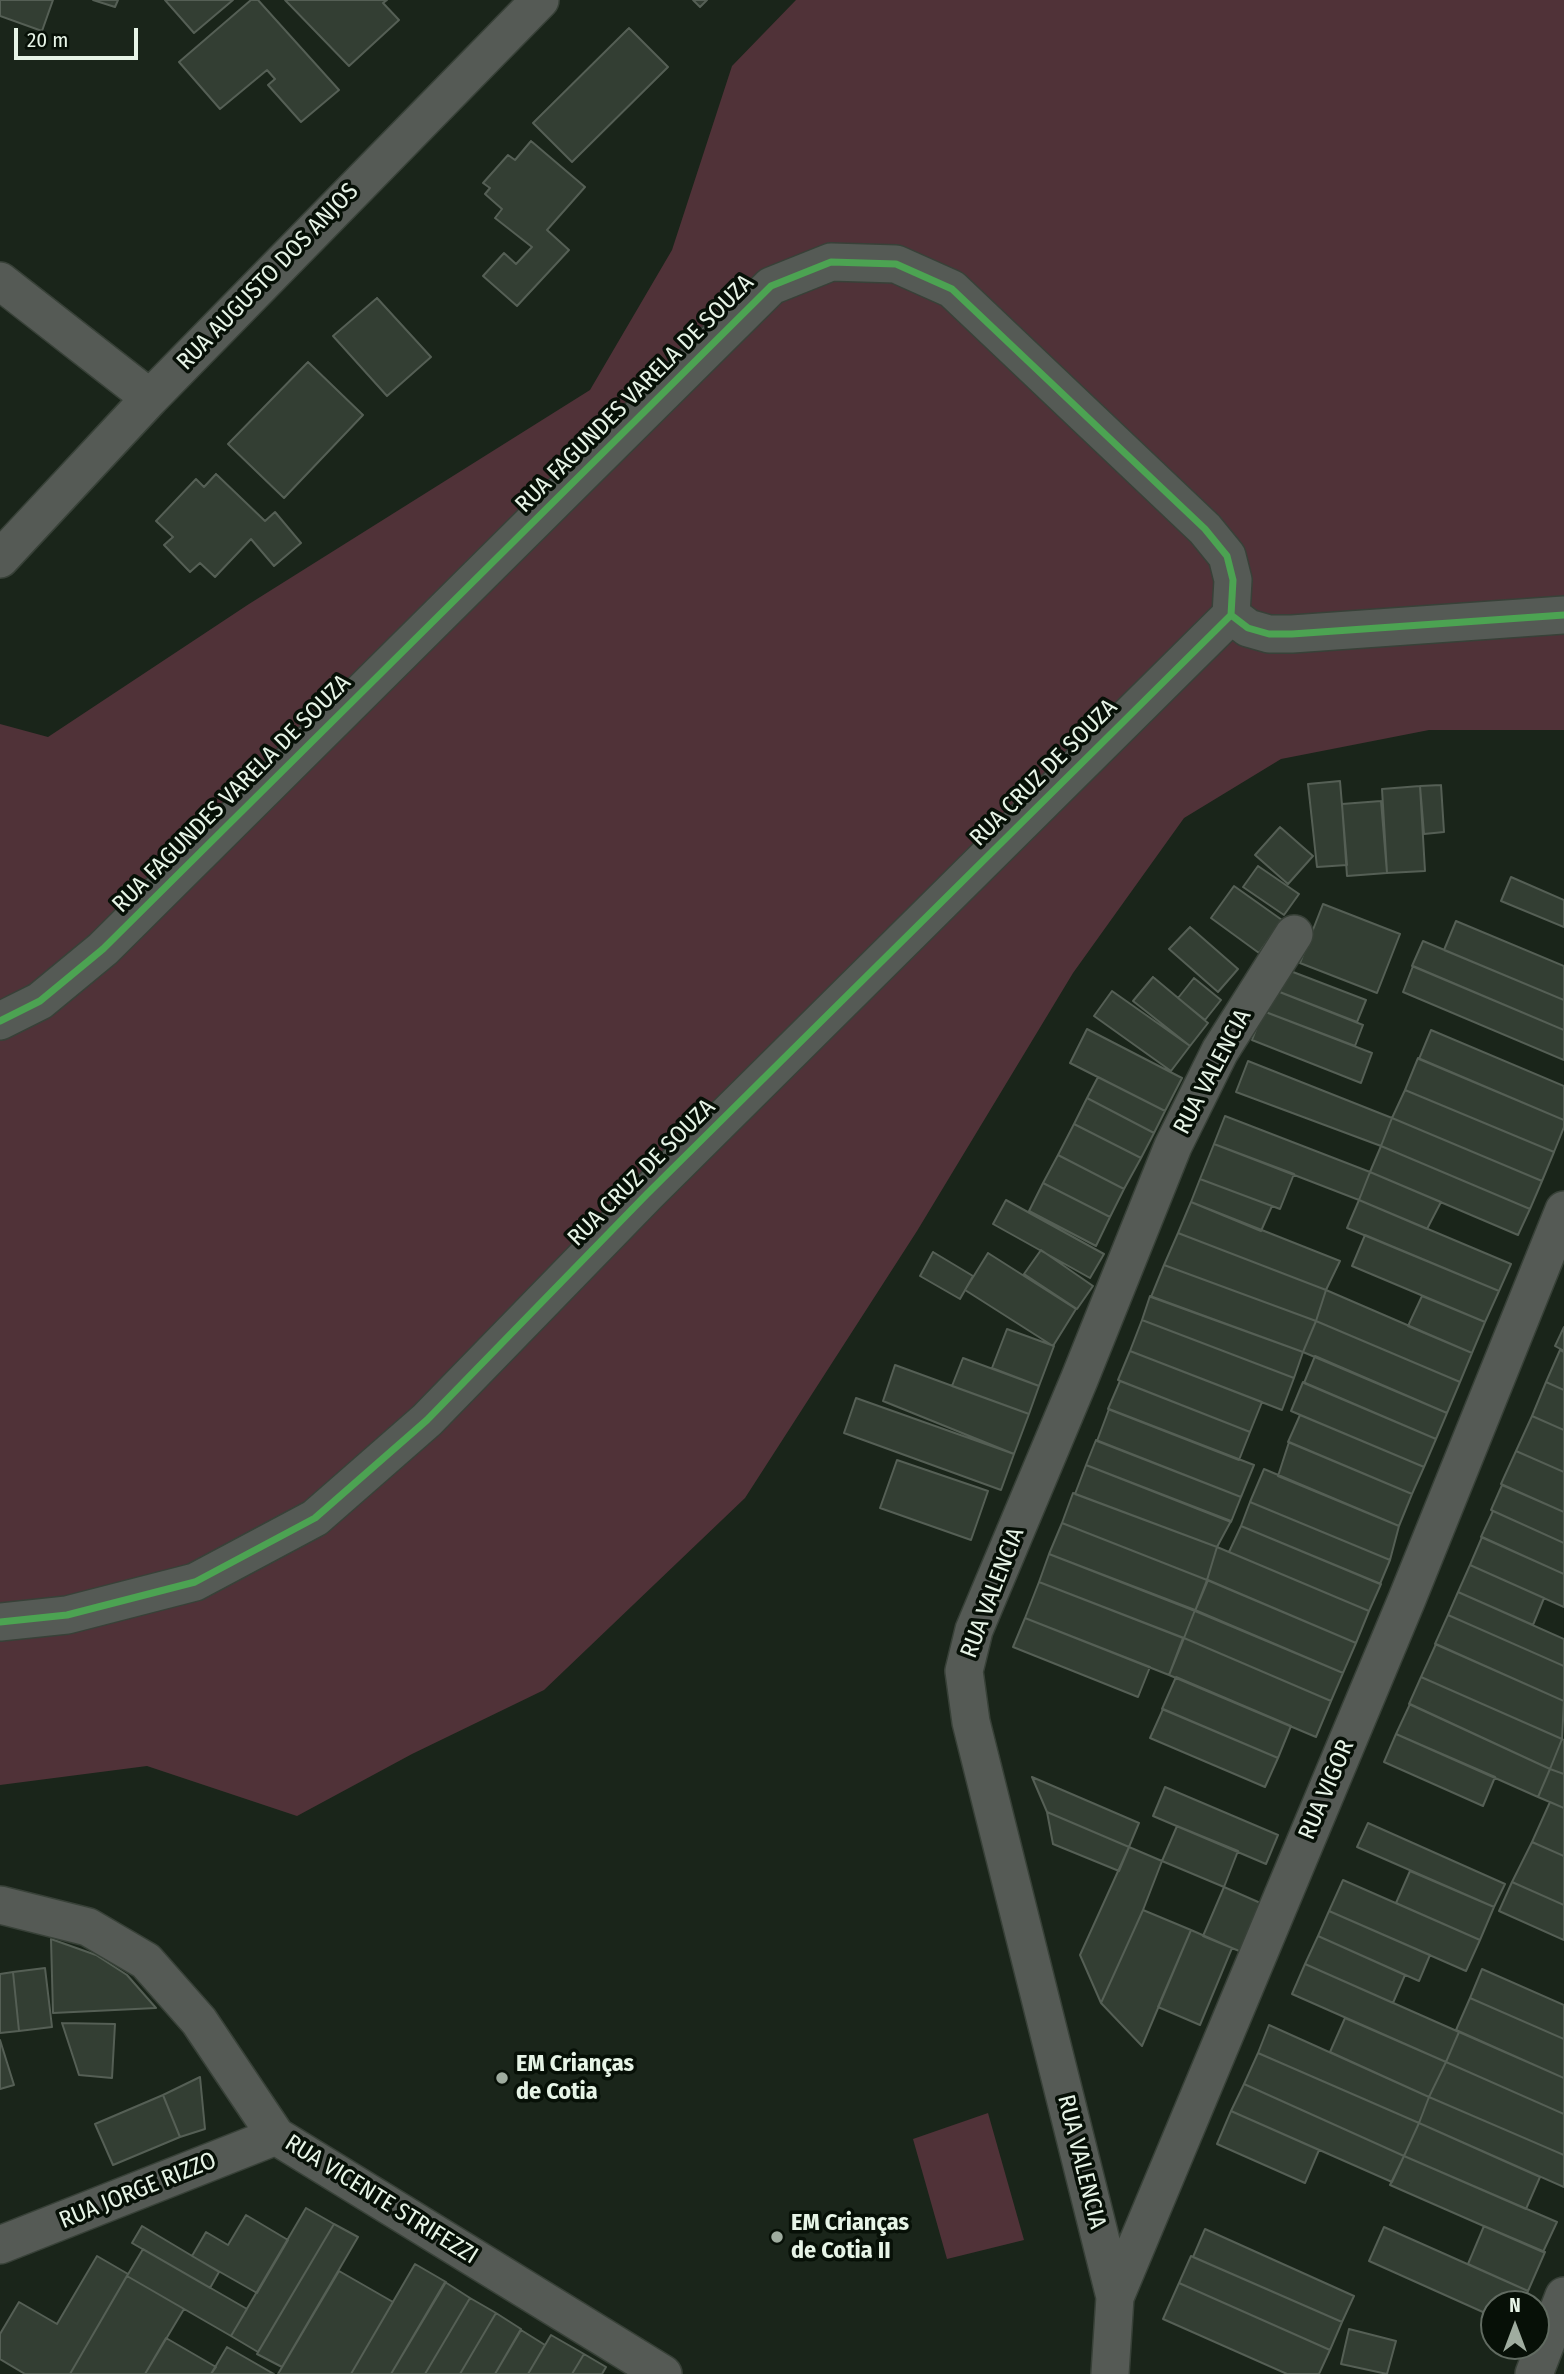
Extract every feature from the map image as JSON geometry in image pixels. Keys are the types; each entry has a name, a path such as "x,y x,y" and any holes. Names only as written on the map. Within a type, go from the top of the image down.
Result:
{"street":[{"name":"RUA AUGUSTO DOS ANJOS","path":"0,559 150,398 540,0"},
{"name":"RUA FAGUNDES VARELA DE SOUZA","path":"0,1021 40,1001 103,948 771,286 831,262 895,264 952,289 1205,529 1227,556 1233,580 1231,615"},
{"path":"0,281 150,398"},
{"path":"1231,615 1248,628 1269,634 1564,615"},
{"name":"RUA CRUZ DE SOUZA","path":"0,1622 67,1615 195,1582 314,1518 428,1420 647,1194 1231,615"},
{"name":"RUA VALENCIA","path":"1115,2297 971,1722 964,1671 974,1630 1074,1393 1173,1146 1220,1051 1294,933"},
{"name":"RUA VIGOR","path":"1110,2374 1115,2297 1401,1612 1564,1210"},
{"name":"RUA VICENTE STRIFEZZI","path":"0,1905 88,1927 146,1961 199,2021 276,2136 663,2374"},
{"name":"RUA JORGE RIZZO","path":"0,2245 276,2136"},
{"path":"1534,2374 1564,2296"}],"shaded area":[{"path":"796,0 1564,0 1564,730 1429,730 1281,759 1184,818 1073,973 917,1231 745,1498 544,1690 412,1754 297,1816 147,1766 0,1785 0,724 48,737 249,604 590,390 672,250 732,66"},
{"path":"988,2113 1024,2240 947,2259 913,2139"}],"building":[{"path":"0,0 53,0 42,31 0,16"},
{"path":"93,0 118,0 115,7"},
{"path":"165,0 233,0 194,33"},
{"path":"251,0 258,0 339,90 301,122 268,85 275,79 267,70 220,109 179,62"},
{"path":"285,0 387,0 383,3 399,20 349,66"},
{"path":"693,0 707,0 700,7"},
{"path":"629,28 668,67 572,162 533,123"},
{"path":"531,141 585,187 547,230 569,250 517,306 483,276 504,253 516,264 532,247 495,218 502,209 485,194 490,188 483,183 508,155 515,160"},
{"path":"377,298 431,357 387,396 333,336"},
{"path":"308,362 363,415 284,498 228,444"},
{"path":"216,474 265,521 275,512 301,543 274,566 251,539 215,577 200,563 190,572 164,545 173,537 156,521 196,479 204,487"},
{"path":"1340,781 1347,865 1317,867 1308,784"},
{"path":"1441,785 1444,832 1424,834 1420,786"},
{"path":"1420,786 1425,871 1387,873 1382,789"},
{"path":"1381,801 1387,873 1347,876 1342,804"},
{"path":"1280,827 1313,856 1288,884 1255,855"},
{"path":"1258,866 1299,894 1284,915 1243,887"},
{"path":"1511,877 1564,900 1564,927 1501,901"},
{"path":"1234,886 1282,920 1259,953 1211,918"},
{"path":"1323,904 1400,934 1377,993 1300,963"},
{"path":"1456,921 1564,966 1564,1000 1444,950"},
{"path":"1190,927 1238,969 1218,992 1169,949"},
{"path":"1423,941 1564,1000 1564,1030 1412,966"},
{"path":"1413,966 1564,1030 1564,1060 1403,992"},
{"path":"1280,967 1366,1000 1357,1022 1272,989"},
{"path":"1153,977 1208,1023 1190,1046 1133,1001"},
{"path":"1194,978 1221,1000 1205,1020 1178,998"},
{"path":"1272,989 1363,1025 1355,1046 1263,1011"},
{"path":"1112,991 1190,1046 1171,1071 1094,1016"},
{"path":"1263,1011 1372,1053 1361,1083 1252,1040"},
{"path":"1087,1029 1182,1078 1165,1111 1070,1063"},
{"path":"1431,1030 1564,1086 1564,1120 1419,1059"},
{"path":"1418,1058 1564,1120 1554,1152 1405,1090"},
{"path":"1248,1061 1392,1118 1381,1146 1236,1092"},
{"path":"1098,1077 1165,1111 1154,1133 1087,1098"},
{"path":"1405,1090 1554,1152 1542,1181 1392,1118"},
{"path":"1087,1098 1154,1133 1141,1158 1074,1124"},
{"path":"1225,1116 1370,1172 1359,1200 1214,1144"},
{"path":"1392,1118 1542,1181 1530,1209 1381,1146"},
{"path":"1074,1124 1141,1158 1124,1189 1058,1155"},
{"path":"1214,1144 1294,1174 1280,1209 1200,1179"},
{"path":"1381,1146 1530,1209 1518,1235 1370,1172"},
{"path":"1058,1155 1124,1189 1110,1217 1043,1183"},
{"path":"1370,1172 1441,1202 1427,1229 1359,1200"},
{"path":"1200,1179 1272,1206 1261,1231 1191,1202"},
{"path":"1043,1183 1110,1217 1096,1246 1029,1211"},
{"path":"1006,1200 1104,1254 1090,1278 993,1224"},
{"path":"1359,1200 1511,1264 1499,1291 1347,1228"},
{"path":"1191,1202 1340,1261 1326,1290 1178,1233"},
{"path":"1178,1233 1326,1290 1316,1321 1164,1265"},
{"path":"1365,1235 1499,1291 1485,1322 1352,1266"},
{"path":"1041,1250 1093,1286 1077,1309 1024,1274"},
{"path":"933,1252 973,1276 960,1299 920,1276"},
{"path":"988,1253 1076,1309 1053,1346 965,1290"},
{"path":"1164,1265 1316,1321 1303,1352 1151,1297"},
{"path":"1326,1290 1472,1353 1460,1382 1316,1321"},
{"path":"1150,1296 1303,1352 1294,1378 1142,1320"},
{"path":"1422,1296 1485,1322 1472,1353 1408,1326"},
{"path":"1142,1320 1294,1378 1282,1410 1130,1351"},
{"path":"1316,1321 1460,1382 1447,1413 1303,1352"},
{"path":"1564,1327 1564,1351 1555,1346"},
{"path":"1007,1329 1054,1346 1039,1386 992,1368"},
{"path":"1560,1350 1564,1352 1564,1390 1546,1382"},
{"path":"1130,1351 1262,1402 1250,1432 1118,1380"},
{"path":"1315,1356 1447,1413 1436,1439 1304,1383"},
{"path":"963,1358 1039,1386 1029,1414 952,1386"},
{"path":"895,1365 1029,1414 1014,1454 883,1401"},
{"path":"1120,1381 1250,1432 1239,1460 1108,1409"},
{"path":"1303,1382 1436,1439 1424,1467 1291,1411"},
{"path":"1546,1382 1564,1390 1564,1430 1532,1416"},
{"path":"856,1398 1014,1454 1001,1490 844,1433"},
{"path":"1109,1409 1254,1465 1241,1497 1097,1441"},
{"path":"1300,1415 1424,1467 1412,1494 1288,1442"},
{"path":"1532,1416 1564,1430 1564,1472 1516,1451"},
{"path":"1096,1440 1241,1497 1231,1522 1086,1465"},
{"path":"1289,1442 1412,1494 1399,1526 1278,1476"},
{"path":"1516,1451 1564,1472 1564,1512 1501,1484"},
{"path":"897,1460 988,1491 971,1540 880,1508"},
{"path":"1086,1465 1231,1521 1217,1547 1075,1494"},
{"path":"1264,1469 1399,1526 1390,1560 1250,1502"},
{"path":"1502,1485 1564,1512 1564,1543 1491,1510"},
{"path":"1073,1493 1217,1547 1207,1580 1062,1523"},
{"path":"1250,1502 1390,1560 1380,1584 1241,1526"},
{"path":"1493,1511 1564,1543 1564,1574 1481,1537"},
{"path":"1062,1523 1207,1580 1195,1611 1049,1554"},
{"path":"1241,1526 1381,1584 1369,1611 1229,1552"},
{"path":"1482,1537 1564,1574 1564,1607 1470,1565"},
{"path":"1217,1547 1369,1611 1356,1643 1207,1580"},
{"path":"1049,1554 1195,1610 1184,1638 1039,1582"},
{"path":"1470,1565 1544,1598 1533,1625 1458,1592"},
{"path":"1208,1580 1356,1643 1343,1673 1195,1611"},
{"path":"1039,1582 1183,1638 1169,1675 1025,1618"},
{"path":"1458,1592 1564,1639 1564,1666 1448,1615"},
{"path":"1195,1610 1343,1673 1331,1701 1184,1638"},
{"path":"1448,1615 1564,1666 1564,1701 1435,1644"},
{"path":"1025,1618 1150,1667 1138,1697 1013,1647"},
{"path":"1184,1638 1331,1701 1316,1737 1169,1675"},
{"path":"1436,1644 1564,1701 1562,1739 1421,1677"},
{"path":"1176,1677 1291,1726 1278,1758 1162,1709"},
{"path":"1421,1677 1562,1739 1550,1769 1409,1704"},
{"path":"1410,1704 1550,1769 1538,1797 1396,1734"},
{"path":"1163,1709 1278,1758 1265,1787 1150,1738"},
{"path":"1396,1734 1495,1777 1483,1806 1384,1762"},
{"path":"1562,1739 1564,1740 1564,1774 1550,1769"},
{"path":"1550,1769 1564,1774 1564,1808 1538,1797"},
{"path":"1032,1777 1139,1823 1129,1847 1047,1812"},
{"path":"1165,1787 1278,1835 1266,1864 1153,1816"},
{"path":"1550,1802 1564,1808 1564,1856 1532,1842"},
{"path":"1047,1812 1129,1847 1119,1871 1053,1844"},
{"path":"1368,1823 1505,1884 1494,1907 1357,1847"},
{"path":"1177,1826 1238,1851 1224,1887 1162,1861"},
{"path":"1532,1842 1564,1856 1564,1905 1512,1882"},
{"path":"1129,1847 1162,1861 1101,2003 1080,1955"},
{"path":"1410,1871 1494,1907 1480,1940 1396,1903"},
{"path":"1343,1880 1480,1940 1466,1971 1329,1911"},
{"path":"1512,1882 1564,1905 1564,1940 1499,1911"},
{"path":"1224,1887 1265,1905 1244,1953 1203,1936"},
{"path":"1143,1910 1191,1930 1142,2046 1101,2003"},
{"path":"1329,1911 1430,1955 1419,1981 1318,1936"},
{"path":"1191,1930 1232,1948 1200,2025 1158,2007"},
{"path":"1318,1936 1405,1975 1393,2003 1305,1964"},
{"path":"51,1939 96,1955 127,1975 156,2008 53,2013"},
{"path":"1305,1964 1459,2032 1446,2062 1292,1994"},
{"path":"45,1968 52,2027 19,2031 13,1972"},
{"path":"1482,1969 1564,2005 1564,2039 1470,1998"},
{"path":"13,1972 19,2031 0,2033 0,1974"},
{"path":"1470,1998 1564,2039 1564,2078 1456,2030"},
{"path":"1345,2018 1446,2062 1429,2097 1330,2052"},
{"path":"62,2023 115,2024 112,2078 79,2075"},
{"path":"1269,2025 1429,2097 1419,2123 1258,2053"},
{"path":"1459,2032 1564,2078 1564,2114 1446,2062"},
{"path":"0,2040 14,2085 0,2089"},
{"path":"1258,2053 1419,2123 1404,2156 1244,2084"},
{"path":"1446,2062 1564,2114 1564,2155 1429,2097"},
{"path":"200,2077 205,2129 180,2137 163,2095"},
{"path":"1244,2084 1404,2156 1392,2182 1231,2111"},
{"path":"163,2095 180,2137 113,2165 95,2124"},
{"path":"1429,2097 1564,2155 1564,2187 1419,2123"},
{"path":"1231,2111 1319,2150 1305,2183 1217,2144"},
{"path":"1419,2123 1540,2177 1526,2209 1404,2156"},
{"path":"1404,2156 1557,2222 1543,2252 1390,2185"},
{"path":"306,2208 334,2224 258,2352 231,2336"},
{"path":"246,2215 288,2240 257,2293 192,2256 206,2232 228,2245"},
{"path":"334,2224 358,2237 282,2367 257,2354"},
{"path":"142,2226 219,2272 210,2288 132,2243"},
{"path":"1484,2226 1545,2252 1528,2290 1468,2264"},
{"path":"1384,2227 1526,2290 1480,2290 1480,2311 1369,2261"},
{"path":"1205,2229 1354,2296 1342,2322 1193,2257"},
{"path":"143,2249 247,2309 231,2336 127,2276"},
{"path":"97,2256 128,2274 70,2374 25,2374 0,2359 0,2334 19,2302 57,2324"},
{"path":"1191,2256 1342,2322 1330,2350 1179,2283"},
{"path":"415,2264 446,2282 391,2374 351,2374"},
{"path":"339,2271 393,2302 351,2374 278,2374"},
{"path":"127,2276 184,2309 145,2374 70,2374"},
{"path":"445,2282 470,2298 425,2374 391,2374"},
{"path":"1179,2283 1330,2350 1319,2374 1287,2374 1163,2319"},
{"path":"470,2298 496,2313 460,2374 425,2374"},
{"path":"496,2313 521,2329 495,2374 460,2374"},
{"path":"1349,2329 1396,2341 1387,2374 1341,2364"},
{"path":"521,2330 545,2345 528,2374 495,2374"},
{"path":"551,2335 584,2354 572,2374 528,2374"},
{"path":"166,2338 216,2367 211,2374 145,2374"},
{"path":"227,2347 274,2374 211,2374"},
{"path":"584,2354 606,2367 602,2374 572,2374"}],"cycle path":[{"path":"0,1021 40,1001 103,949 771,286 831,262 896,264 952,289 1205,529 1227,556 1233,580 1231,615 1248,628 1269,634 1292,634 1564,615"},
{"path":"0,1622 67,1615 195,1582 315,1518 427,1420 647,1194 1231,615"}],"place":[{"name":"EM Crianças de Cotia","path":"502,2078"},
{"name":"EM Crianças de Cotia II","path":"777,2237"}]}
